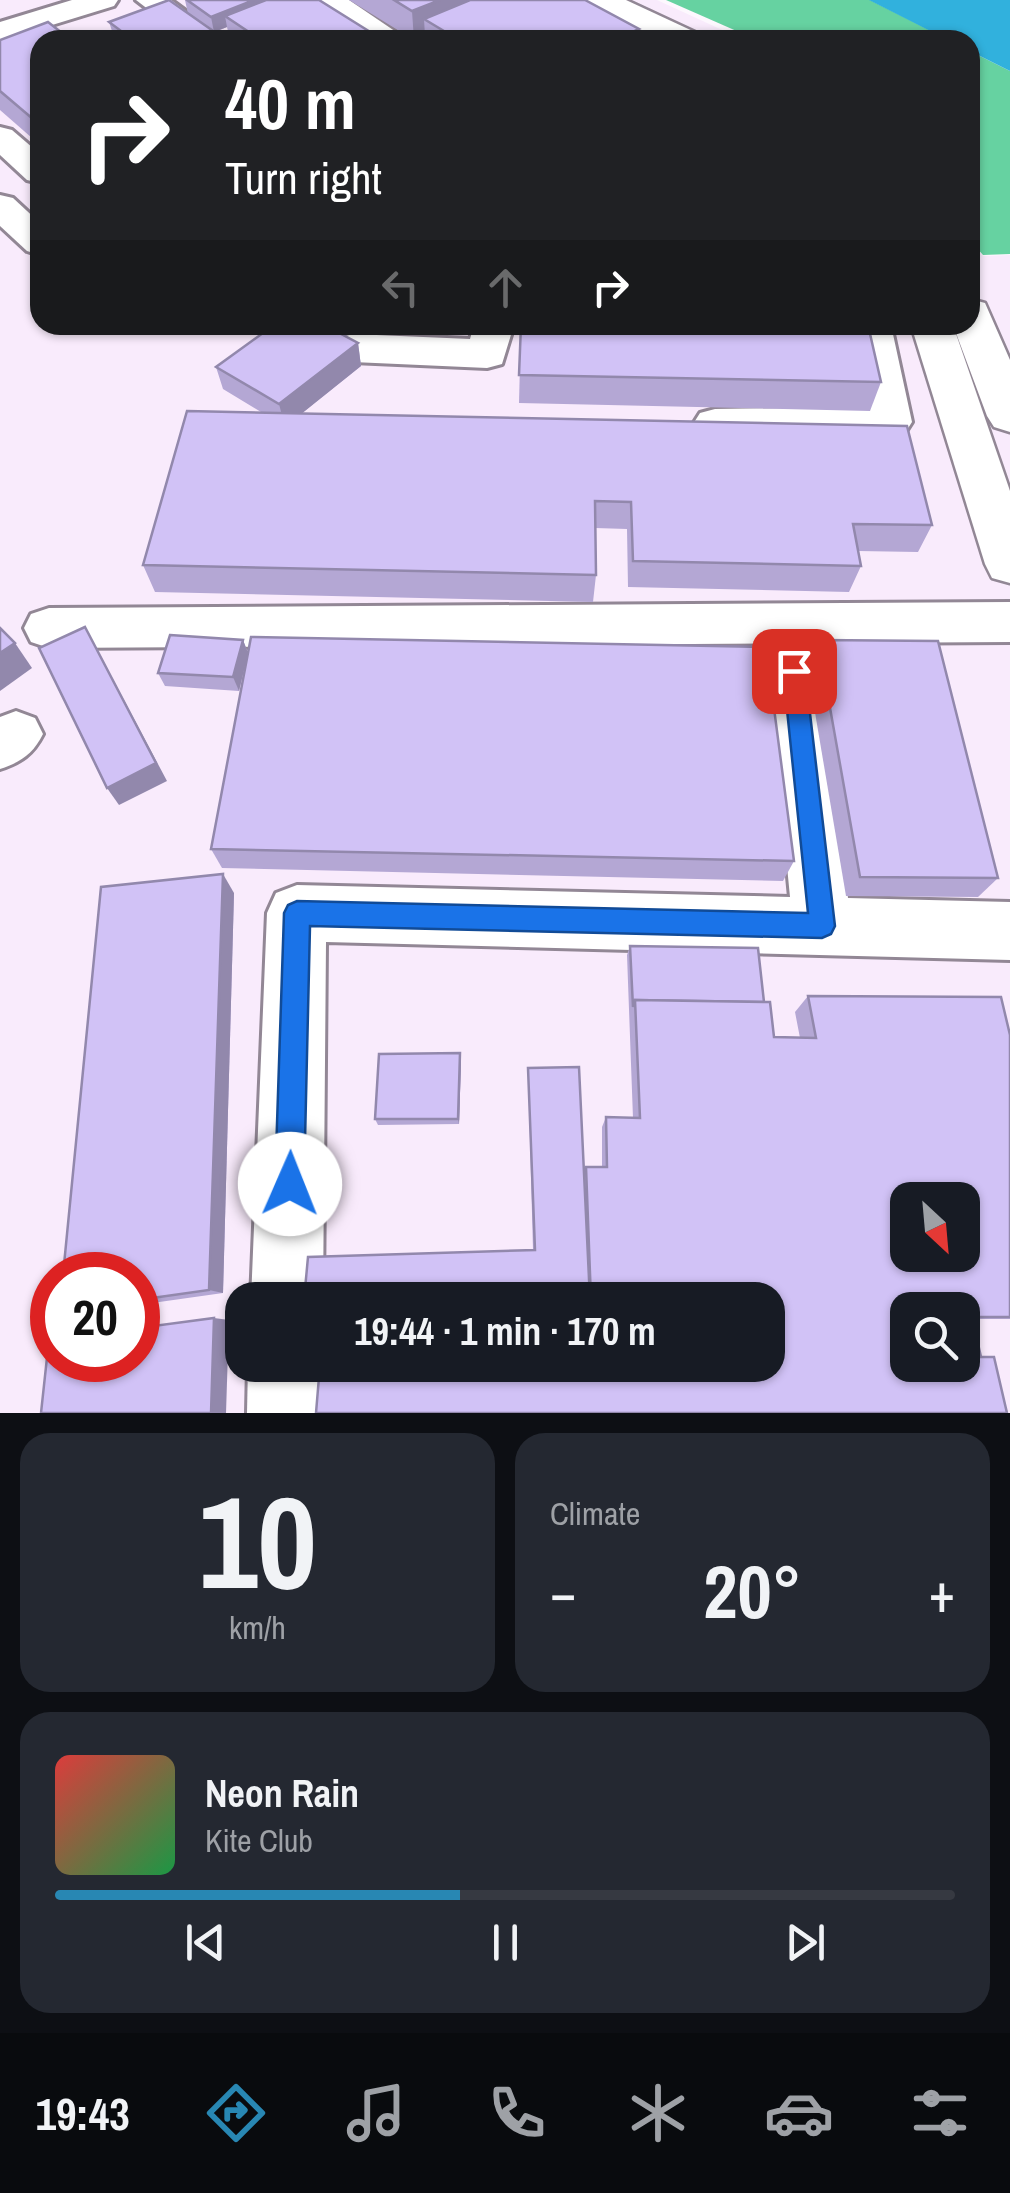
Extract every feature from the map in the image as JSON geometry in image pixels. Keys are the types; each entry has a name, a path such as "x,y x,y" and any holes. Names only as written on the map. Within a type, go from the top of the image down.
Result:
{"main road":[{"path":"601,0 682,30"},
{"path":"647,0 690,30"},
{"path":"935,335 1010,564"},
{"path":"979,335 1010,416"}],"street":[{"path":"0,32 103,0"},
{"path":"152,0 195,30"},
{"path":"328,0 376,30"},
{"path":"571,16 597,30"},
{"path":"0,136 30,163"},
{"path":"0,206 30,234"},
{"path":"353,348 487,354 492,335"},
{"path":"673,425 890,422 873,335"},
{"path":"49,628 1010,622"},
{"path":"794,671 822,926"},
{"path":"287,1282 297,913 822,926 1009,937"},
{"path":"284,1413 285,1382"}],"shaded area":[{"path":"0,0 657,0 722,30 30,30 30,335 980,335 980,253 983,256 1010,255 1010,1413 0,1413"}],"green space":[{"path":"666,0 870,0 929,30 734,30"},
{"path":"980,56 1010,71 1010,254 983,255"}],"water":[{"path":"869,0 1010,0 1010,71 980,56 980,30 928,30"}],"building":[{"path":"169,0 212,30 120,30 109,22"},
{"path":"187,0 254,0 211,17"},
{"path":"266,0 319,0 367,30 246,30 225,16"},
{"path":"394,0 440,0 412,11"},
{"path":"470,0 585,0 639,29 442,30 424,19"},
{"path":"48,22 58,30 30,30 30,116 0,91 0,40"},
{"path":"260,335 343,335 358,343 279,404 216,367"},
{"path":"521,335 870,335 881,382 519,375"},
{"path":"187,411 907,426 932,525 853,524 861,566 633,561 631,502 595,501 596,575 143,565"},
{"path":"85,627 156,763 107,788 39,648"},
{"path":"0,628 15,643 0,653"},
{"path":"170,635 243,640 233,677 158,673"},
{"path":"251,637 766,647 794,861 211,849"},
{"path":"818,640 938,641 998,878 860,877"},
{"path":"223,874 209,1290 160,1297 160,1252 65,1252 101,887"},
{"path":"630,946 758,948 764,1002 635,1000 633,1007"},
{"path":"808,996 1001,997 1010,1035 1010,1317 980,1317 980,1292 890,1292 890,1382 980,1382 980,1353 981,1357 994,1357 1007,1413 316,1413 319,1382 785,1382 785,1282 590,1282 586,1167 607,1167 606,1117 640,1118 635,1000 770,1002 774,1037 816,1038"},
{"path":"460,1053 458,1119 375,1119 379,1054"},
{"path":"579,1067 589,1282 306,1282 308,1257 535,1250 528,1068"},
{"path":"214,1318 211,1413 41,1413 44,1382 160,1382 160,1325"}],"route":[{"path":"290,1184 297,913 822,926 794,671"}]}
